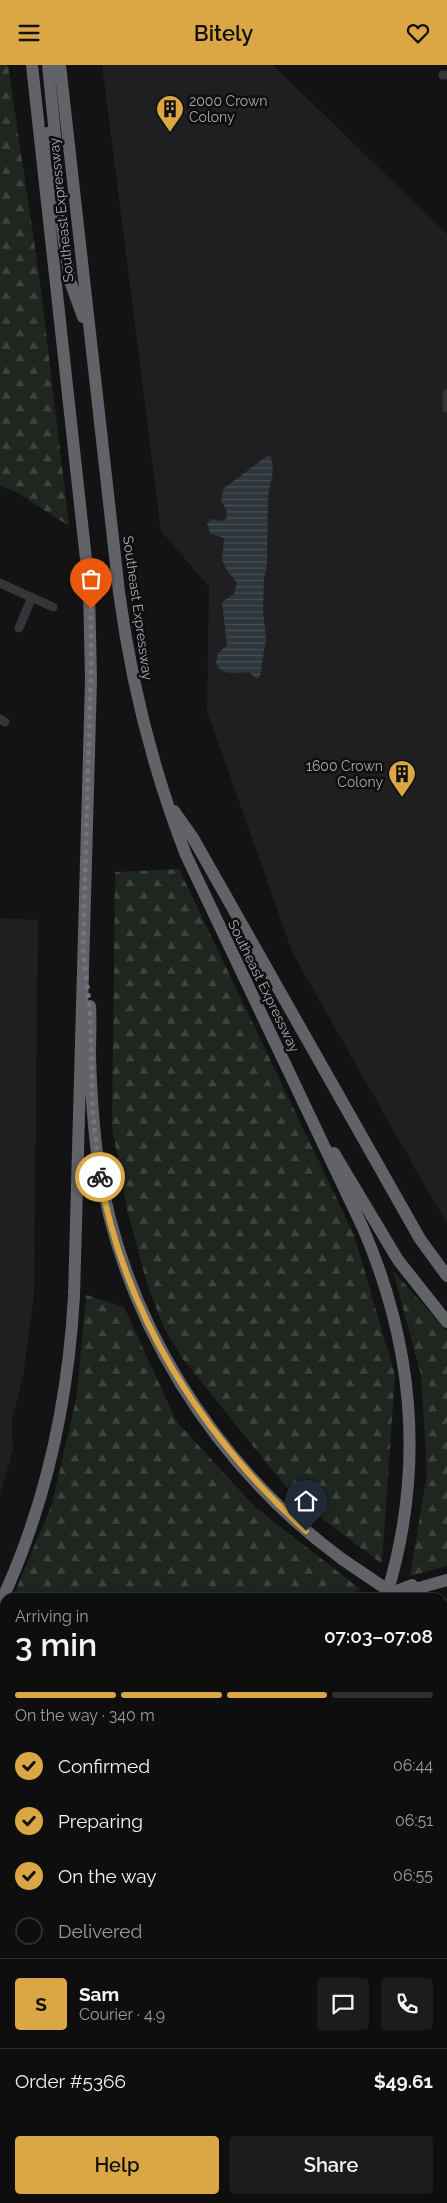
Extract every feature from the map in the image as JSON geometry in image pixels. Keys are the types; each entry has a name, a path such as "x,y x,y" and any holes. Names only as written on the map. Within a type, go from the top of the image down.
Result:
{"highway":[{"name":"Southeast Expressway","path":"32,65 91,620 83,951"},
{"path":"39,65 70,281 90,336"},
{"path":"48,65 70,281 62,339"},
{"name":"Southeast Expressway","path":"60,65 125,636 140,710 165,797 198,882 313,1122"},
{"path":"165,797 193,838 420,1239 447,1276"},
{"path":"83,951 90,1009 93,1115 101,1179 120,1254 138,1303 177,1378 226,1447 283,1510 381,1592 447,1580"},
{"path":"4,1593 24,1547 42,1497 55,1446 66,1386 74,1296 83,951"},
{"path":"313,1122 345,1168 398,1260 447,1322"},
{"path":"313,1122 381,1271 394,1315 406,1375 410,1421 408,1487 400,1546 388,1593"},
{"path":"397,1593 447,1573"}],"street":[{"path":"447,394 447,408"},
{"path":"0,583 53,607"},
{"path":"18,628 32,597"}],"shaded area":[{"path":"102,65 273,65 447,234 447,1224 293,954 207,711 209,587 161,531"},
{"path":"267,456 271,456 273,471 268,497 267,564 264,580 263,609 266,639 260,676 257,679 250,673 222,671 216,663 218,653 227,645 222,602 234,594 237,583 222,560 224,538 210,533 207,523 212,519 222,521 226,519 227,511 221,501 224,488"},
{"path":"0,918 38,920 34,1296 23,1377 12,1421 13,1450 0,1494"}],"green space":[{"path":"0,65 8,65 40,282 69,526 16,492 0,486"},
{"path":"179,869 354,1235 395,1375 382,1564 295,1498 182,1358 164,1328 147,1284 127,1209 112,1127 115,872"},
{"path":"393,1271 447,1331 447,1566 410,1576 427,1474 421,1375"},
{"path":"86,1295 124,1307 177,1422 255,1507 360,1589 352,1593 15,1593 52,1504 77,1395"}],"way so far":[{"path":"91,609 92,640 83,951 90,1009 90,1068 100,1177"}],"place":[{"name":"2000 Crown Colony","path":"170,133"},
{"name":"1600 Crown Colony","path":"402,798"}],"route":[{"path":"100,1177 124,1268 148,1325 169,1365 203,1417 231,1453 272,1499 306,1531"}]}
